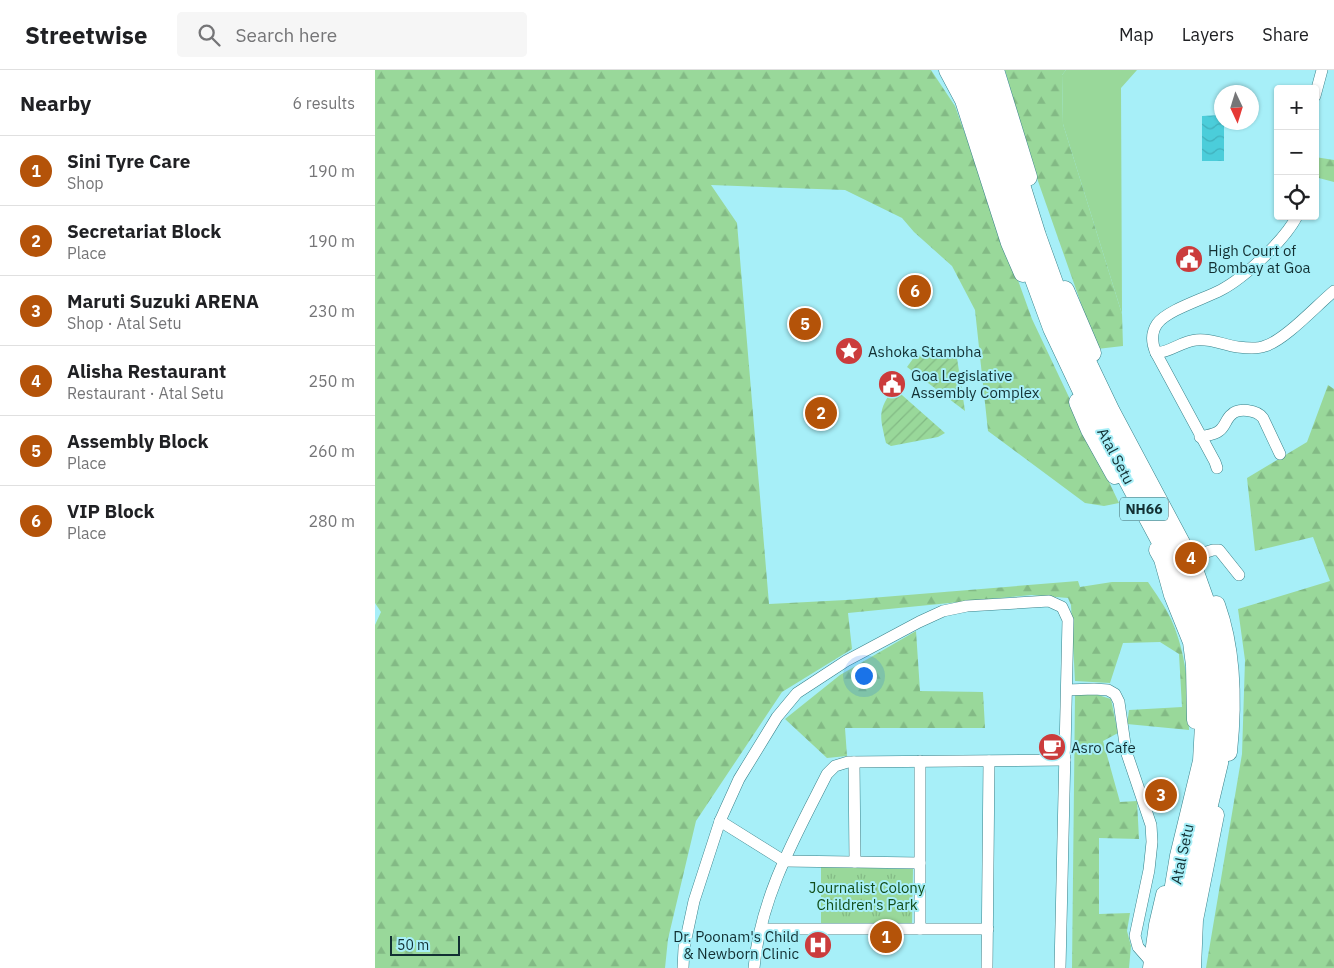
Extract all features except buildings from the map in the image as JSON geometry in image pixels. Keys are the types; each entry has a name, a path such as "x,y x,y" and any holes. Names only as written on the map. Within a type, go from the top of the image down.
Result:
{"highway":[{"name":"Atal Setu","path":"968,70 1021,241 1053,328 1096,419 1177,570 1197,627 1207,688 1203,761 1180,856 1170,916 1158,966"},
{"name":"Atal Setu","path":"984,70 1036,236 1067,322 1110,412 1191,564 1212,623 1223,687 1218,763 1195,859 1185,917 1182,968"}],"main road":[{"path":"948,70 964,100 1010,243 1090,430 1163,559 1173,595 1191,642 1197,704 1196,744 1191,786 1158,925 1158,966"},
{"path":"995,70 1044,229 1068,299 1112,399 1194,556 1225,632 1229,660 1231,719 1227,756 1194,920 1192,968"}],"street":[{"path":"1318,85 1322,70"},
{"path":"1217,468 1156,353 1153,346 1153,337 1157,325 1165,316 1234,282 1291,228 1295,220"},
{"path":"1156,353 1166,352 1180,344 1194,340 1211,340 1238,347 1263,347 1278,341 1334,291"},
{"path":"1201,437 1221,430 1230,415 1235,412 1241,410 1253,411 1260,414 1263,418 1280,454"},
{"path":"1194,556 1219,550 1239,575"},
{"path":"683,968 684,948 694,901 721,821 739,780 777,717 797,693 846,661 943,611 967,606 1049,601 1062,607 1068,620 1060,968"},
{"path":"1067,690 1108,690 1115,694 1119,702 1126,751 1151,825 1152,842 1149,870 1135,936 1138,947 1158,966"},
{"path":"754,968 761,929 771,892 783,861 827,774 835,766 854,762 1065,760"},
{"path":"919,929 920,761"},
{"path":"987,968 989,761"},
{"path":"854,762 855,862"},
{"path":"721,821 783,861 920,863"},
{"path":"761,929 988,929"}],"green space":[{"path":"375,70 931,70 955,106 1032,319 1119,503 1104,506 1085,503 988,431 975,310 952,266 914,232 902,218 845,190 711,185 737,223 769,604 846,600 1078,581 1080,587 1112,582 1148,582 1169,614 1181,646 1188,687 1189,730 1127,724 1129,710 1182,707 1179,654 1160,642 1123,643 1110,683 1075,681 1071,605 1068,598 1031,595 848,613 852,649 782,692 696,821 668,939 665,968 375,968 375,625 381,612 375,603"},
{"path":"1005,70 1066,70 1062,75 1063,124 1122,314 1123,346 1097,349 1032,164"},
{"path":"1066,70 1137,70 1121,88 1122,314 1063,124 1062,75"},
{"path":"1319,158 1334,160 1334,182 1319,178"},
{"path":"952,353 957,358 965,411 907,367 915,356"},
{"path":"1328,385 1334,389 1334,968 1206,968 1242,754 1245,660 1238,609 1330,581 1313,537 1255,551 1247,478 1307,442"},
{"path":"894,388 945,433 938,437 891,446 886,443 881,414 885,402"},
{"path":"916,631 920,691 983,692 985,728 845,728 847,756 827,758 785,719 840,675"},
{"path":"1075,695 1098,695 1111,699 1118,733 1103,741 1120,802 1137,801 1139,839 1099,838 1099,914 1130,913 1127,931 1131,946 1129,968 1072,968"},
{"name":"Journalist Colony Children's Park","path":"821,867 913,869 912,923 821,923"}],"water":[{"path":"1214,115 1214,130 1224,130 1224,161 1202,161 1202,116"}],"place":[{"name":"High Court of Bombay at Goa","path":"1189,259"},
{"name":"VIP Block","path":"915,291"},
{"name":"Assembly Block","path":"805,324"},
{"name":"Ashoka Stambha","path":"849,351"},
{"name":"Goa Legislative Assembly Complex","path":"892,384"},
{"name":"Secretariat Block","path":"821,413"},
{"name":"Alisha Restaurant","path":"1191,558"},
{"name":"Asro Cafe","path":"1052,747"},
{"name":"Maruti Suzuki ARENA","path":"1161,795"},
{"name":"Sini Tyre Care","path":"886,937"},
{"name":"Dr. Poonam's Child & Newborn Clinic","path":"818,945"}]}
